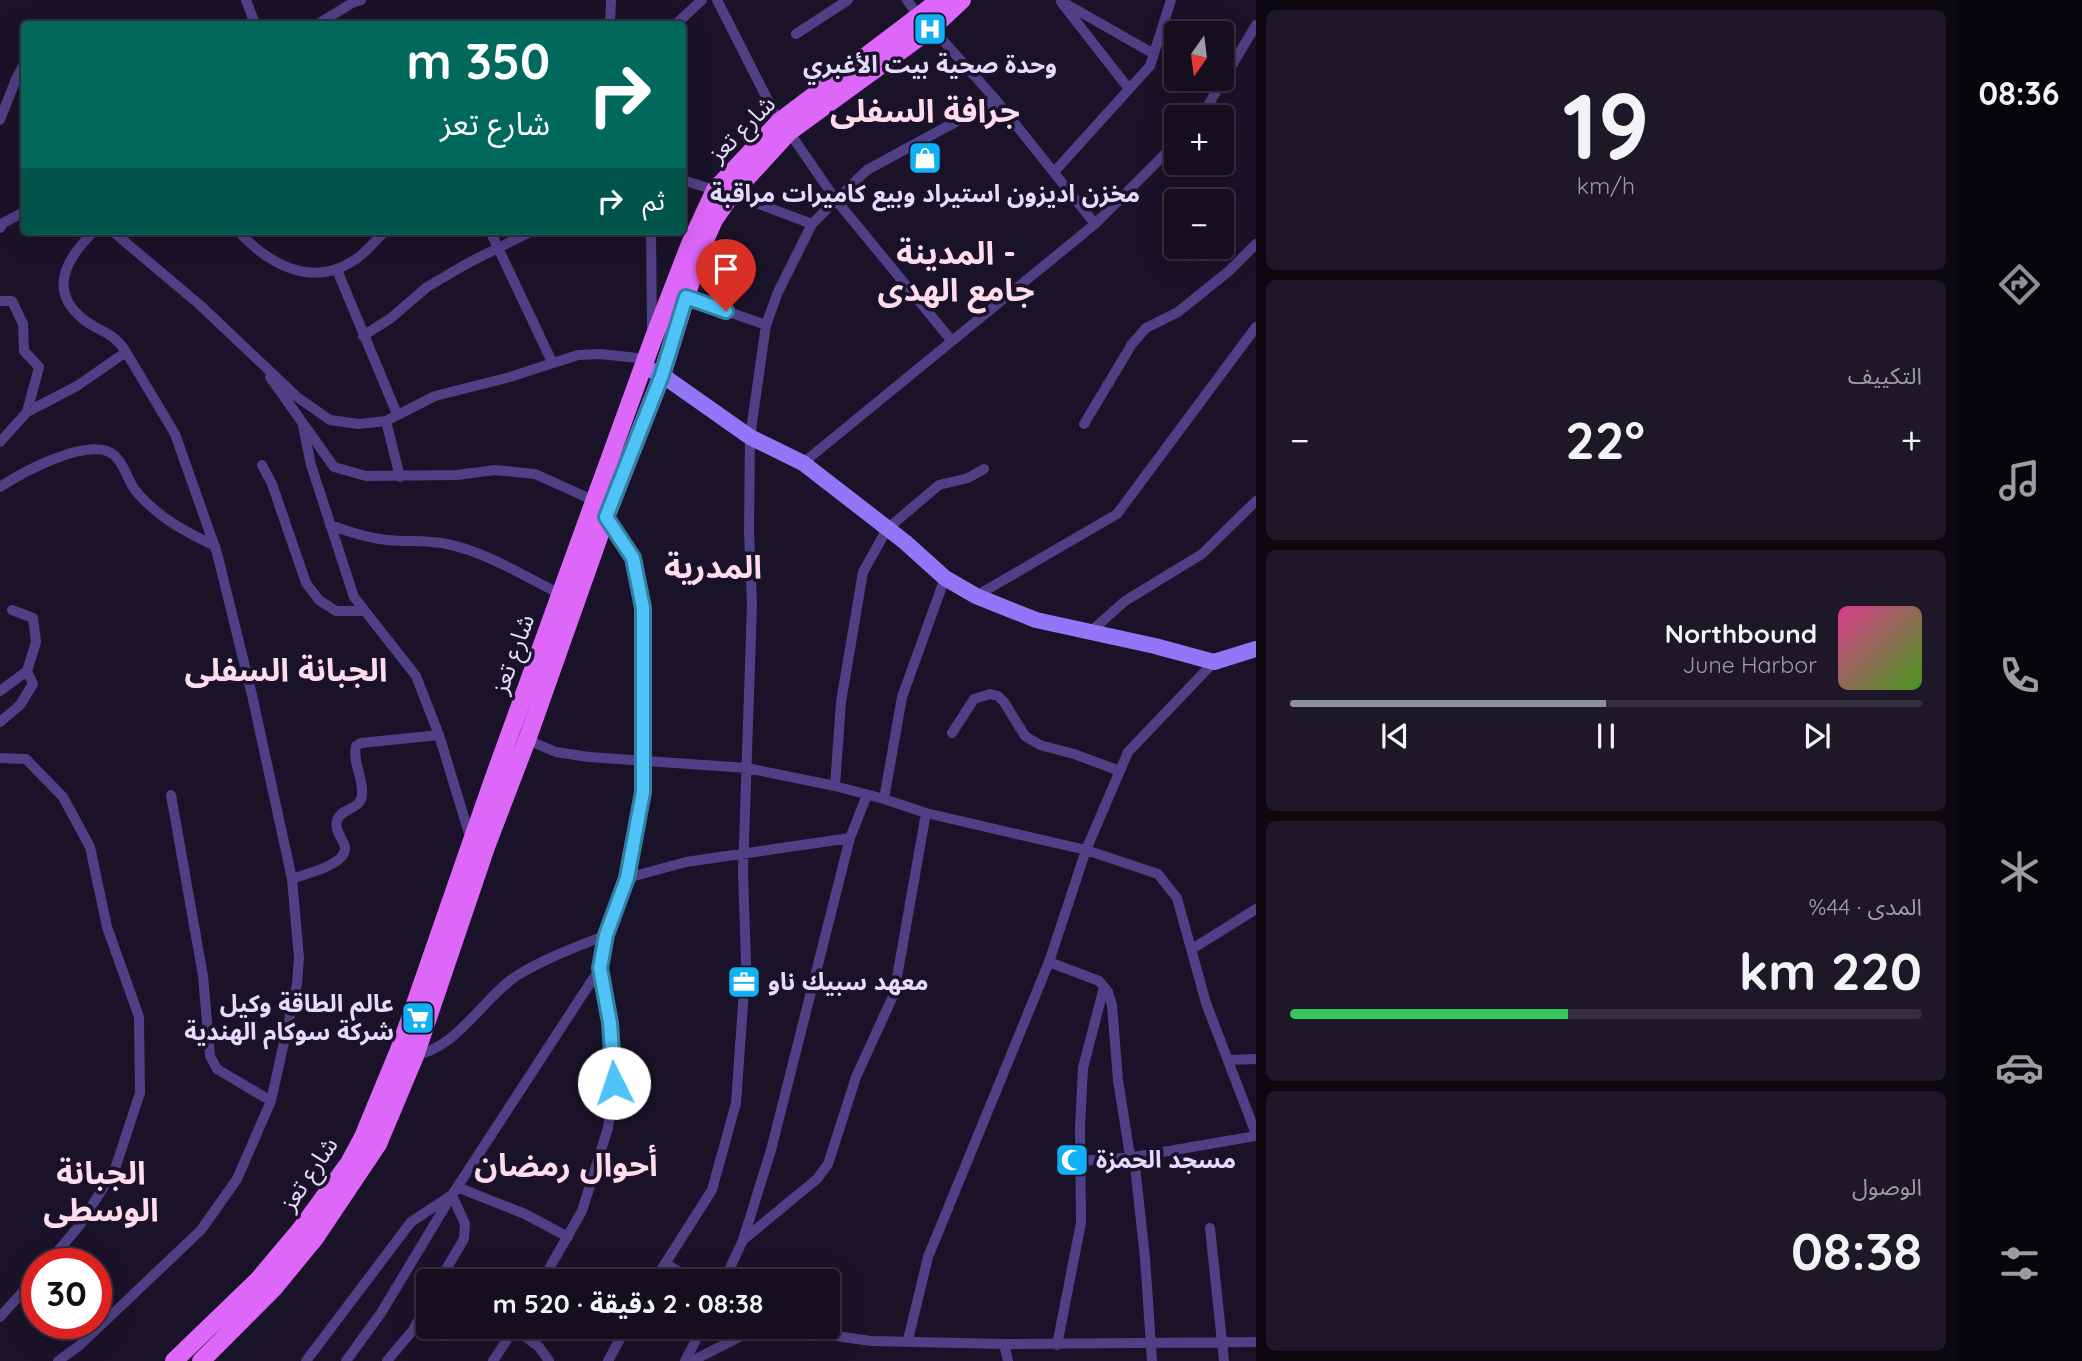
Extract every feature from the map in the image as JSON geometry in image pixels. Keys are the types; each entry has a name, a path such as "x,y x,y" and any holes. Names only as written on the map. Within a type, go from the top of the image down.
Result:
{"main road":[{"name":"شارع تعز","path":"925,23 940,0"},
{"name":"شارع تعز","path":"204,1360 273,1289 315,1238 378,1144 560,594 690,244 723,192 784,127 925,23 962,0"},
{"name":"شارع تعز","path":"479,844 527,740 606,517 662,375 701,249 723,192"},
{"path":"648,356 662,375 750,437 803,463 945,578 976,596 1036,620 1214,662 1256,649"},
{"name":"شارع تعز","path":"174,1361 258,1280 300,1230 349,1163 407,1053"}],"street":[{"path":"246,0 254,21"},
{"path":"323,21 360,0"},
{"path":"610,21 611,0"},
{"path":"680,21 702,0"},
{"path":"717,0 784,127 836,200 951,340"},
{"path":"796,34 848,0"},
{"path":"907,0 996,100 1096,224"},
{"path":"1054,172 1150,66 1171,0"},
{"path":"1060,1 1154,54"},
{"path":"1060,1 1129,89"},
{"path":"1208,105 1256,25"},
{"path":"0,120 21,70"},
{"path":"661,1269 712,1190 736,1103 746,962 744,872 752,605 749,532 750,437 766,325 778,292 812,223 867,170 996,100"},
{"path":"803,463 1096,224 1164,155"},
{"path":"686,181 812,223"},
{"path":"0,228 3,223 21,214"},
{"path":"58,1361 80,1345 201,1230 237,1179 271,1101 297,984 299,958 292,879 253,695 215,546 175,434 126,352 118,340 83,320 66,302 63,278 76,249 90,235"},
{"path":"117,235 200,305 297,397 330,420 359,424 386,421 435,396 510,377 578,355 648,356 651,235"},
{"path":"241,235 260,254 276,263 296,271 319,273 337,270 356,260 381,235"},
{"path":"492,235 552,362"},
{"path":"363,336 391,318 427,287 524,235"},
{"path":"1084,424 1119,364 1146,328 1178,312 1229,271 1256,244"},
{"path":"337,270 397,414"},
{"path":"686,297 766,325"},
{"path":"0,301 12,301 23,324 24,351 39,367 27,412"},
{"path":"976,596 1118,514 1256,327"},
{"path":"0,442 27,412 77,386 126,352"},
{"path":"259,361 334,467 366,476 400,477 495,470 536,474 595,501"},
{"path":"386,421 400,477"},
{"path":"303,426 311,465 354,597 416,676 479,844"},
{"path":"0,486 27,469 74,453 108,452 118,459 134,488 160,516 215,546"},
{"path":"262,465 272,484 306,583 319,600 336,611 365,611"},
{"path":"835,786 841,702 863,572 887,529 939,485 968,478 984,468"},
{"path":"1089,633 1125,601 1202,554 1256,501"},
{"path":"549,1269 582,1211 608,1128 614,1083 610,1023 600,968 606,935 627,878 643,792 643,608 633,558 606,517"},
{"path":"330,525 360,536 389,541 418,540 449,544 479,555 560,594"},
{"path":"884,799 902,697 945,578"},
{"path":"0,691 27,671 36,642 33,618 12,610"},
{"path":"908,1340 928,1257 1049,962 1086,849 1128,752 1214,662"},
{"path":"0,722 20,705 33,684 27,671"},
{"path":"952,733 974,699 990,694 998,696 1004,702 1017,727 1032,741 1120,771"},
{"path":"292,879 339,861 344,855 345,847 337,821 341,815 356,807 362,800 363,792 354,753 356,746 361,743 439,735"},
{"path":"527,740 556,752 747,768 835,786 926,813 1086,849 1158,874 1177,898 1206,1003 1256,1135 1132,1156 1080,1161"},
{"path":"0,758 26,759 63,797 89,847 107,927 139,1017 140,1093 115,1169 79,1226 60,1248"},
{"path":"171,795 203,976 210,1056 217,1069 271,1101"},
{"path":"729,1269 743,1240 771,1150 850,838 867,795"},
{"path":"743,1240 817,1179 828,1164 856,1077 894,994 926,813"},
{"path":"627,878 685,862 850,838"},
{"path":"1192,949 1256,909"},
{"path":"407,1053 439,1046 516,976 548,959 606,935"},
{"path":"1049,962 1099,981 1112,1005 1118,1080 1132,1156 1144,1258 1152,1361"},
{"path":"346,1361 381,1312 454,1191 600,968"},
{"path":"1057,1345 1081,1223 1083,1068 1104,987"},
{"path":"1228,1060 1256,1059"},
{"path":"454,1191 525,1214 568,1237"},
{"path":"446,1269 464,1239 465,1224 454,1191"},
{"path":"306,1361 411,1222 454,1191"},
{"path":"1210,1228 1224,1361"},
{"path":"665,1263 675,1269"},
{"path":"0,1317 21,1294"},
{"path":"387,1361 416,1323"},
{"path":"840,1336 871,1340 1057,1345 1256,1342"},
{"path":"493,1361 508,1339"},
{"path":"528,1339 549,1361"},
{"path":"608,1361 620,1339"},
{"path":"685,1361 696,1339"},
{"path":"692,1361 735,1339"},
{"path":"192,1343 204,1360"},
{"path":"1004,1344 1008,1361"}],"place":[{"name":"وحدة صحية بيت الأغبري","path":"930,29"},
{"name":"مخزن اديزون استيراد وبيع كاميرات مراقبة","path":"925,158"},
{"name":"معهد سبيك ناو","path":"744,982"},
{"name":"عالم الطاقة وكيل شركة سوكام الهندية","path":"418,1018"},
{"name":"مسجد الحمزة","path":"1072,1160"}],"district":[{"name":"جرافة السفلى","path":"925,111"},
{"name":"المدينة - جامع الهدى","path":"956,272"},
{"name":"المدرية","path":"713,567"},
{"name":"الجبانة السفلى","path":"286,670"},
{"name":"أحوال رمضان","path":"566,1165"},
{"name":"الجبانة الوسطى","path":"101,1192"}],"route":[{"path":"614,1083 610,1023 600,968 606,935 627,878 643,792 643,608 633,558 606,517 662,375 686,297 726,311"}]}
